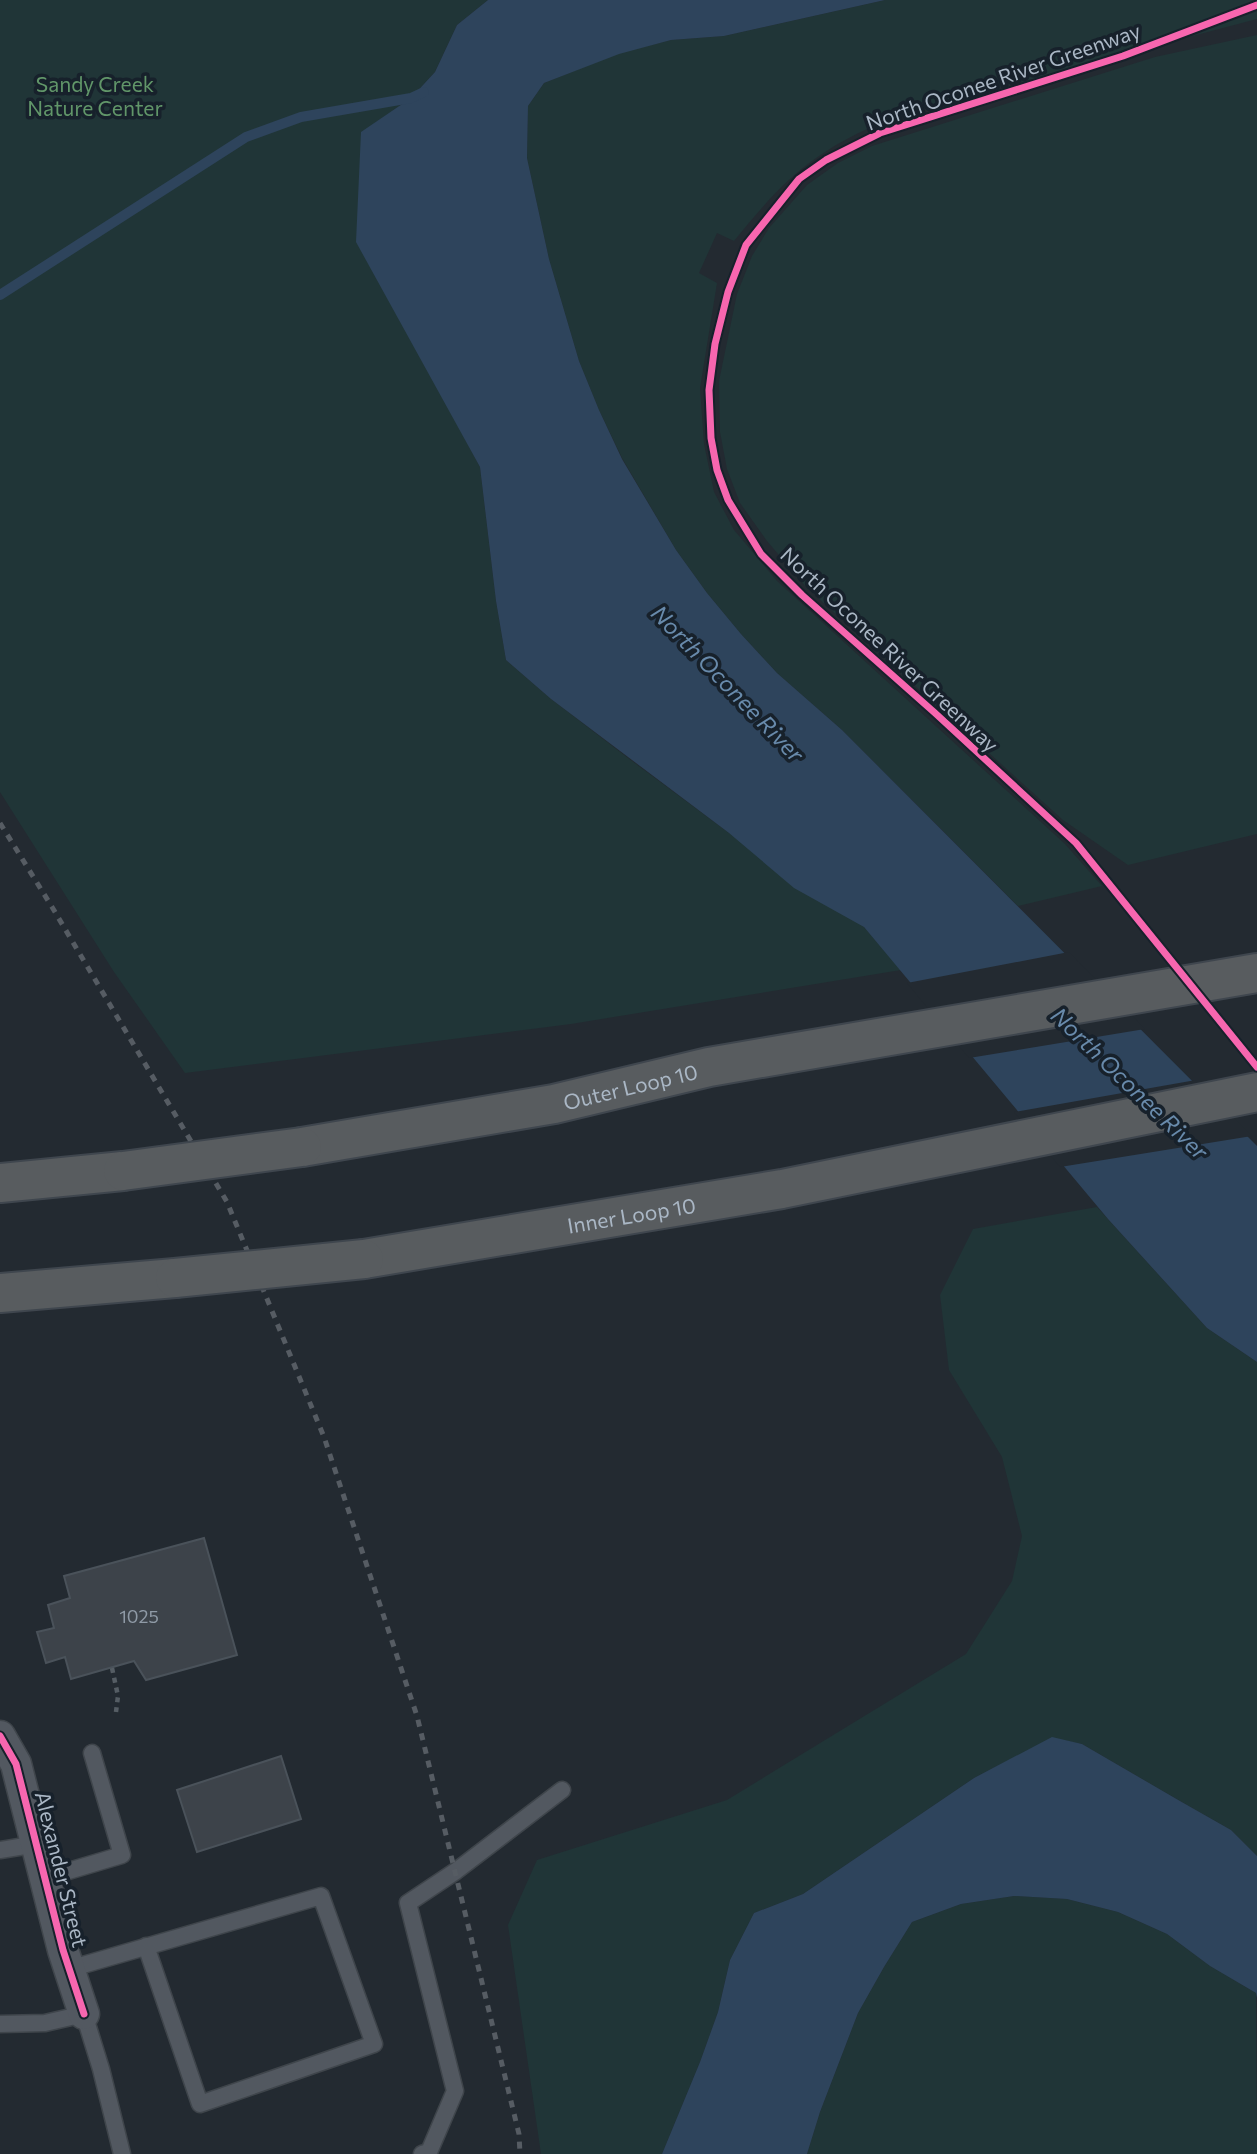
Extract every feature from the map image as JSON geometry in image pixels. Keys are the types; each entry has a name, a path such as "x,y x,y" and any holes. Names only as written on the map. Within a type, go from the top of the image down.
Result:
{"highway":[{"name":"Outer Loop 10","path":"0,1183 123,1171 302,1147 554,1104 709,1067 1257,972"},
{"name":"Inner Loop 10","path":"0,1293 364,1259 782,1189 1257,1092"}],"street":[{"name":"Alexander Street","path":"0,1735 16,1764 69,1969 84,2014"}],"lane":[{"path":"46,1878 122,1855 92,1753"},
{"path":"422,2154 429,2151 455,2091 408,1903 456,1871 562,1790"},
{"path":"0,1850 37,1844"},
{"path":"69,1969 146,1946 321,1896 374,2044 200,2104 146,1946"},
{"path":"0,2024 45,2023 84,2014"},
{"name":"Alexander Street","path":"84,2014 101,2068 122,2154"}],"path":[{"path":"112,1668 118,1696 116,1712"}],"green space":[{"name":"Sandy Creek Nature Center","path":"0,0 488,0 457,25 435,72 411,98 361,133 440,392 480,467 506,660 551,699 628,758 729,833 864,927 901,970 571,1024 185,1073 114,972 0,792"},
{"path":"885,0 1257,0 1257,19 948,101 871,127 812,161 765,204 734,241 717,233 699,273 717,283 700,388 704,444 714,492 734,530 777,581 1065,844 1102,886 1018,906 842,730 777,673 707,593 676,550 622,458 579,361 549,259 527,158 528,106 544,83 619,53 671,40 724,36"},
{"path":"1257,35 1257,834 1128,865 1063,820 807,588 767,541 740,503 727,469 720,432 719,381 737,294 752,256 769,228 807,185 838,163 872,146 1155,57"},
{"path":"1097,1207 1207,1328 1257,1362 1257,1856 1231,1830 1082,1744 1052,1738 974,1778 803,1894 754,1913 730,1960 718,2012 662,2154 541,2154 508,1925 537,1860 727,1800 966,1654 1012,1581 1022,1536 1002,1457 949,1370 940,1295 973,1229"},
{"path":"1014,1896 1067,1899 1118,1912 1167,1934 1210,1966 1256,1993 1257,2154 807,2154 858,2013 912,1922 961,1904"}],"water":[{"name":"North Oconee River","path":"488,0 885,0 724,36 671,40 619,54 544,83 528,106 527,158 549,259 579,361 622,459 676,550 707,593 777,673 842,730 1257,1146 1257,1362 1207,1328 1108,1219 864,927 794,888 729,833 551,699 506,660 480,467 356,242 361,132 411,98 435,72 457,25"},
{"path":"1052,1737 1082,1744 1231,1830 1257,1856 1257,1998 1256,1993 1210,1966 1167,1934 1118,1912 1067,1899 1014,1896 961,1904 912,1922 884,1967 858,2013 807,2154 662,2154 718,2012 730,1960 754,1913 803,1894 974,1778"}],"pier":[{"path":"1069,952 1145,1029 969,1058 907,983"},
{"path":"1196,1080 1252,1136 1060,1167 1014,1112"}],"building":[{"path":"204,1538 237,1655 146,1680 134,1661 71,1679 65,1657 46,1663 37,1632 54,1628 48,1605 70,1598 64,1576"},
{"path":"281,1756 301,1819 197,1852 177,1790"}],"waterway":[{"path":"0,295 246,137 301,117 411,98 424,92"}],"railway":[{"path":"0,823 227,1202 324,1437 417,1716 519,2134 520,2154"}],"cycle path":[{"name":"North Oconee River Greenway","path":"1257,5 1123,56 880,133 826,160 799,179 746,245 728,292 715,344 709,390 711,438 717,470 728,500 761,554 802,595 1076,843 1257,1067"},
{"path":"0,1736 16,1764 63,1950 84,2014"}]}
